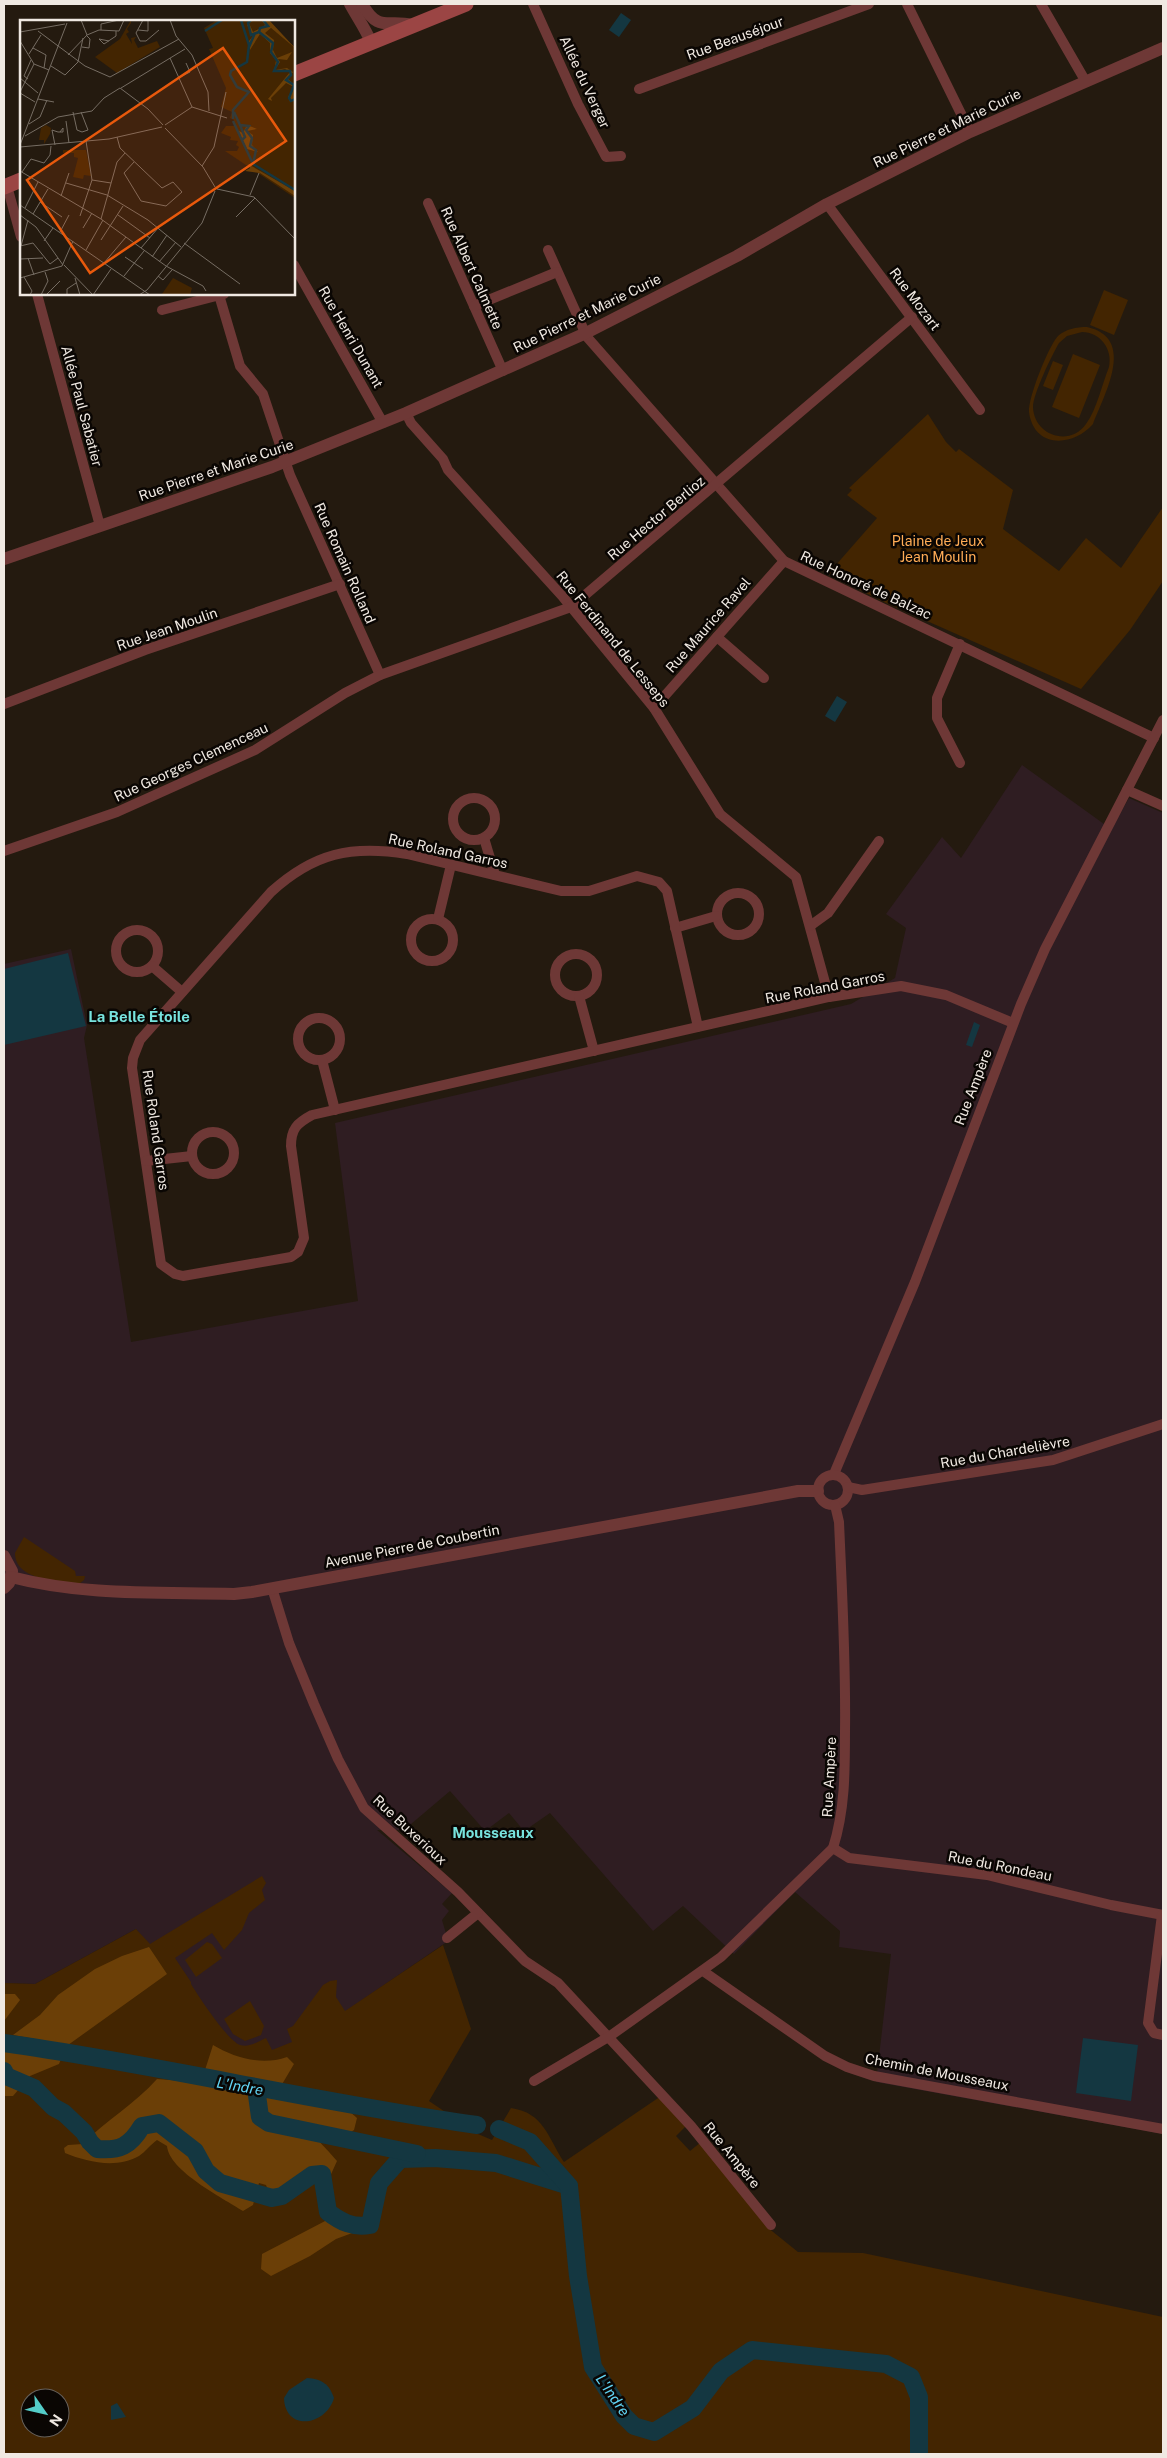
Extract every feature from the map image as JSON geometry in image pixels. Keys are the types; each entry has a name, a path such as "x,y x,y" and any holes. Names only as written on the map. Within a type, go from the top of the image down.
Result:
{"main road":[{"path":"295,74 466,4"}],"street":[{"path":"350,4 363,16 386,25 402,22 412,25"},
{"name":"Allée du Verger","path":"533,4 578,104 606,158 621,156"},
{"name":"Rue Beauséjour","path":"639,89 869,4"},
{"path":"907,4 970,132"},
{"path":"1042,4 1086,82"},
{"path":"363,16 370,42"},
{"path":"354,49 360,38 363,16"},
{"name":"Rue Pierre et Marie Curie","path":"4,559 286,462 383,423 503,371 586,333 737,256 827,204 970,132 1163,48"},
{"path":"11,184 20,232"},
{"name":"Rue Albert Calmette","path":"428,203 503,371"},
{"name":"Rue Mozart","path":"827,204 980,410"},
{"name":"Rue Honoré de Balzac","path":"548,250 586,333 716,485 784,561 1154,738"},
{"name":"Rue Henri Dunant","path":"295,267 383,423"},
{"path":"474,306 557,272"},
{"name":"Allée Paul Sabatier","path":"37,295 100,526"},
{"path":"162,310 217,295"},
{"name":"Rue Romain Rolland","path":"221,295 240,366 263,394 286,462 380,675"},
{"name":"Rue Hector Berlioz","path":"380,675 571,607 912,317"},
{"name":"Rue Ferdinand de Lesseps","path":"406,413 411,423 443,459 448,470 571,607 654,708 720,814 796,877 828,997"},
{"name":"Rue Maurice Ravel","path":"654,708 784,561"},
{"name":"Rue Jean Moulin","path":"4,704 145,650 340,584"},
{"path":"717,637 764,678"},
{"path":"960,644 937,698 937,718 960,763"},
{"name":"Rue Georges Clemenceau","path":"4,850 118,812 255,750 345,693 380,675"},
{"name":"Rue Ampère","path":"834,1474 915,1282 1013,1023 1045,949 1163,720"},
{"path":"1128,790 1163,806"},
{"path":"467,799 482,799 494,810 495,823 490,834 484,838 477,840 464,838 454,827 453,815 456,809 467,799"},
{"path":"484,838 495,875"},
{"path":"810,926 828,913 879,841"},
{"name":"Rue Roland Garros","path":"698,1027 667,891 659,882 647,877 637,876 590,891 561,891 384,850 360,850 321,858 288,877 271,892 140,1040 133,1058 161,1264 168,1271 184,1276 291,1257 298,1252 304,1238 291,1146 291,1133 299,1122 312,1115 594,1051 698,1027 828,997 901,986 946,995 1013,1023"},
{"path":"438,919 451,865"},
{"path":"738,892 752,898 759,910 759,917 753,928 740,935 727,932 721,928 716,916 719,903 724,897 738,892"},
{"path":"675,928 716,916"},
{"path":"438,919 451,929 454,944 448,955 442,959 428,961 416,954 413,948 412,936 419,923 438,919"},
{"path":"137,930 151,935 158,947 158,955 152,966 139,973 126,970 120,965 117,960 116,947 123,935 137,930"},
{"path":"576,954 590,959 597,972 597,979 591,990 578,996 565,994 559,989 554,978 557,965 562,958 576,954"},
{"path":"152,966 182,992"},
{"path":"578,996 594,1051"},
{"path":"319,1018 334,1023 340,1036 338,1049 335,1054 322,1060 309,1058 303,1053 298,1042 300,1029 306,1022 319,1018"},
{"path":"322,1060 335,1110"},
{"path":"213,1132 227,1137 234,1150 234,1156 229,1167 216,1174 202,1172 197,1167 192,1156 194,1142 200,1136 213,1132"},
{"path":"146,1161 192,1156"},
{"name":"Rue du Chardelièvre","path":"848,1488 862,1490 1053,1460 1163,1424"},
{"path":"834,1474 845,1480 848,1488 844,1501 835,1505 822,1500 818,1491 820,1481 834,1474"},
{"name":"Avenue Pierre de Coubertin","path":"11,1577 53,1587 88,1591 234,1594 673,1512 798,1491 818,1491"},
{"name":"Rue Ampère","path":"534,2081 610,2036 721,1957 833,1848 840,1825 844,1793 846,1670 840,1522 835,1505"},
{"path":"4,1556 10,1565 11,1577 4,1588"},
{"name":"Rue Buxerioux","path":"272,1588 289,1643 310,1695 338,1760 364,1808 458,1892 525,1961 558,1983 610,2036"},
{"name":"Rue du Rondeau","path":"833,1848 849,1858 987,1875 1111,1906 1162,1915"},
{"path":"447,1938 478,1913"},
{"path":"1162,1915 1148,2023 1154,2034 1163,2036"},
{"name":"Chemin de Mousseaux","path":"703,1971 825,2056 847,2067 874,2076 1163,2129"},
{"name":"Rue Ampère","path":"610,2036 690,2126 771,2225"}],"shaded area":[{"path":"1022,765 1111,829 1129,798 1163,813 1163,2134 876,2082 891,1954 839,1947 840,1931 795,1892 734,1954 683,1906 653,1931 550,1813 524,1831 509,1813 485,1831 450,1791 404,1830 377,1830 452,1893 442,1904 449,1911 442,1920 447,1937 451,1939 279,2057 221,2046 136,1929 35,1984 4,1983 4,964 71,949 87,1025 84,1038 131,1342 358,1301 335,1123 851,1004 895,978 906,928 886,914 942,837 961,858"},
{"path":"149,1947 167,1974 68,2045 13,2035 40,2015 58,1995 95,1969 122,1956"},
{"path":"4,1994 15,1994 20,2000 4,2021"},
{"path":"213,2045 239,2057 268,2061 287,2057 294,2064 281,2086 205,2070"},
{"path":"4,2047 61,2059 59,2064 30,2076 13,2096 4,2096"},
{"path":"157,2079 198,2082 278,2094 314,2105 349,2111 357,2118 354,2130 345,2136 337,2131 311,2128 337,2161 328,2181 327,2198 340,2215 362,2218 355,2232 336,2239 310,2256 271,2276 261,2269 262,2254 327,2220 319,2210 320,2198 315,2184 298,2175 279,2204 274,2206 266,2185 259,2183 253,2205 243,2211 187,2174 177,2165 170,2155 167,2146 157,2140 139,2156 121,2162 102,2163 65,2153 64,2148 68,2145 83,2144"}],"green space":[{"path":"1104,290 1128,300 1114,335 1090,325"},
{"path":"1087,327 1102,333 1111,343 1114,355 1113,369 1093,424 1085,432 1075,437 1055,441 1038,433 1032,424 1029,412 1035,385 1044,361 1058,336 1068,330","holes":["1082,332 1100,338 1104,343 1109,354 1109,367 1096,404 1086,424 1079,431 1071,435 1054,435 1039,425 1035,417 1033,407 1036,393 1059,343 1067,336"]},
{"path":"1073,354 1100,365 1079,418 1052,407"},
{"path":"1053,361 1063,365 1053,390 1043,386"},
{"name":"Plaine de Jeux Jean Moulin","path":"928,414 946,442 956,452 959,449 1013,490 1003,529 1059,571 1086,538 1121,568 1163,507 1163,581 1130,630 1081,689 884,602 828,574 877,518 847,495 852,490 849,488"},
{"path":"24,1537 75,1571 76,1576 85,1576 84,1580 79,1584 50,1580 40,1578 22,1569 17,1562 15,1553"},
{"path":"262,1876 266,1883 262,1890 265,1900 249,1913 242,1930 224,1950 212,1933 175,1958 207,2008 228,2036 243,2046 254,2044 266,2038 272,2050 292,2042 287,2029 293,2026 323,1985 337,1980 336,1997 345,2011 443,1945 471,2029 429,2101 478,2134 492,2140 511,2108 531,2115 544,2127 564,2162 661,2096 686,2126 676,2136 690,2151 701,2142 767,2227 798,2252 863,2253 1163,2317 1163,2454 4,2454 4,1983 35,1984 136,1929 150,1944"},
{"path":"207,1942 212,1944 222,1958 196,1977 185,1960"},
{"path":"250,2001 264,2026 261,2035 245,2041 233,2034 224,2019"}],"water":[{"path":"621,13 631,20 619,37 609,30"},
{"path":"837,696 847,702 835,722 825,716"},
{"path":"68,953 86,1026 4,1045 4,969"},
{"path":"974,1022 980,1025 972,1047 966,1045"},
{"path":"1083,2038 1138,2045 1131,2101 1076,2093"},
{"path":"307,2378 324,2383 330,2389 334,2398 330,2407 323,2415 306,2421 298,2420 291,2416 286,2409 284,2398 289,2390"},
{"path":"117,2403 126,2417 111,2420 111,2406"}],"waterway":[{"name":"L'Indre","path":"4,2043 122,2062 358,2106 477,2125"},
{"path":"4,2071 6,2076 34,2088 53,2107 64,2113 84,2132 97,2149 112,2149 124,2146 129,2143 142,2126 159,2123 195,2151 206,2171 220,2183 272,2198 282,2196 312,2175 322,2174 328,2212 338,2219 353,2225 370,2225 379,2183 400,2159 435,2158 496,2163 569,2186"},
{"path":"256,2088 260,2117 269,2123 417,2154"},
{"name":"L'Indre","path":"499,2129 530,2142 569,2186 578,2276 593,2367 624,2416 634,2426 654,2432 693,2408 721,2371 752,2350 886,2364 911,2377 919,2397 919,2454"}],"district":[{"name":"La Belle Étoile","path":"139,1016"},
{"name":"Mousseaux","path":"493,1832"}]}
